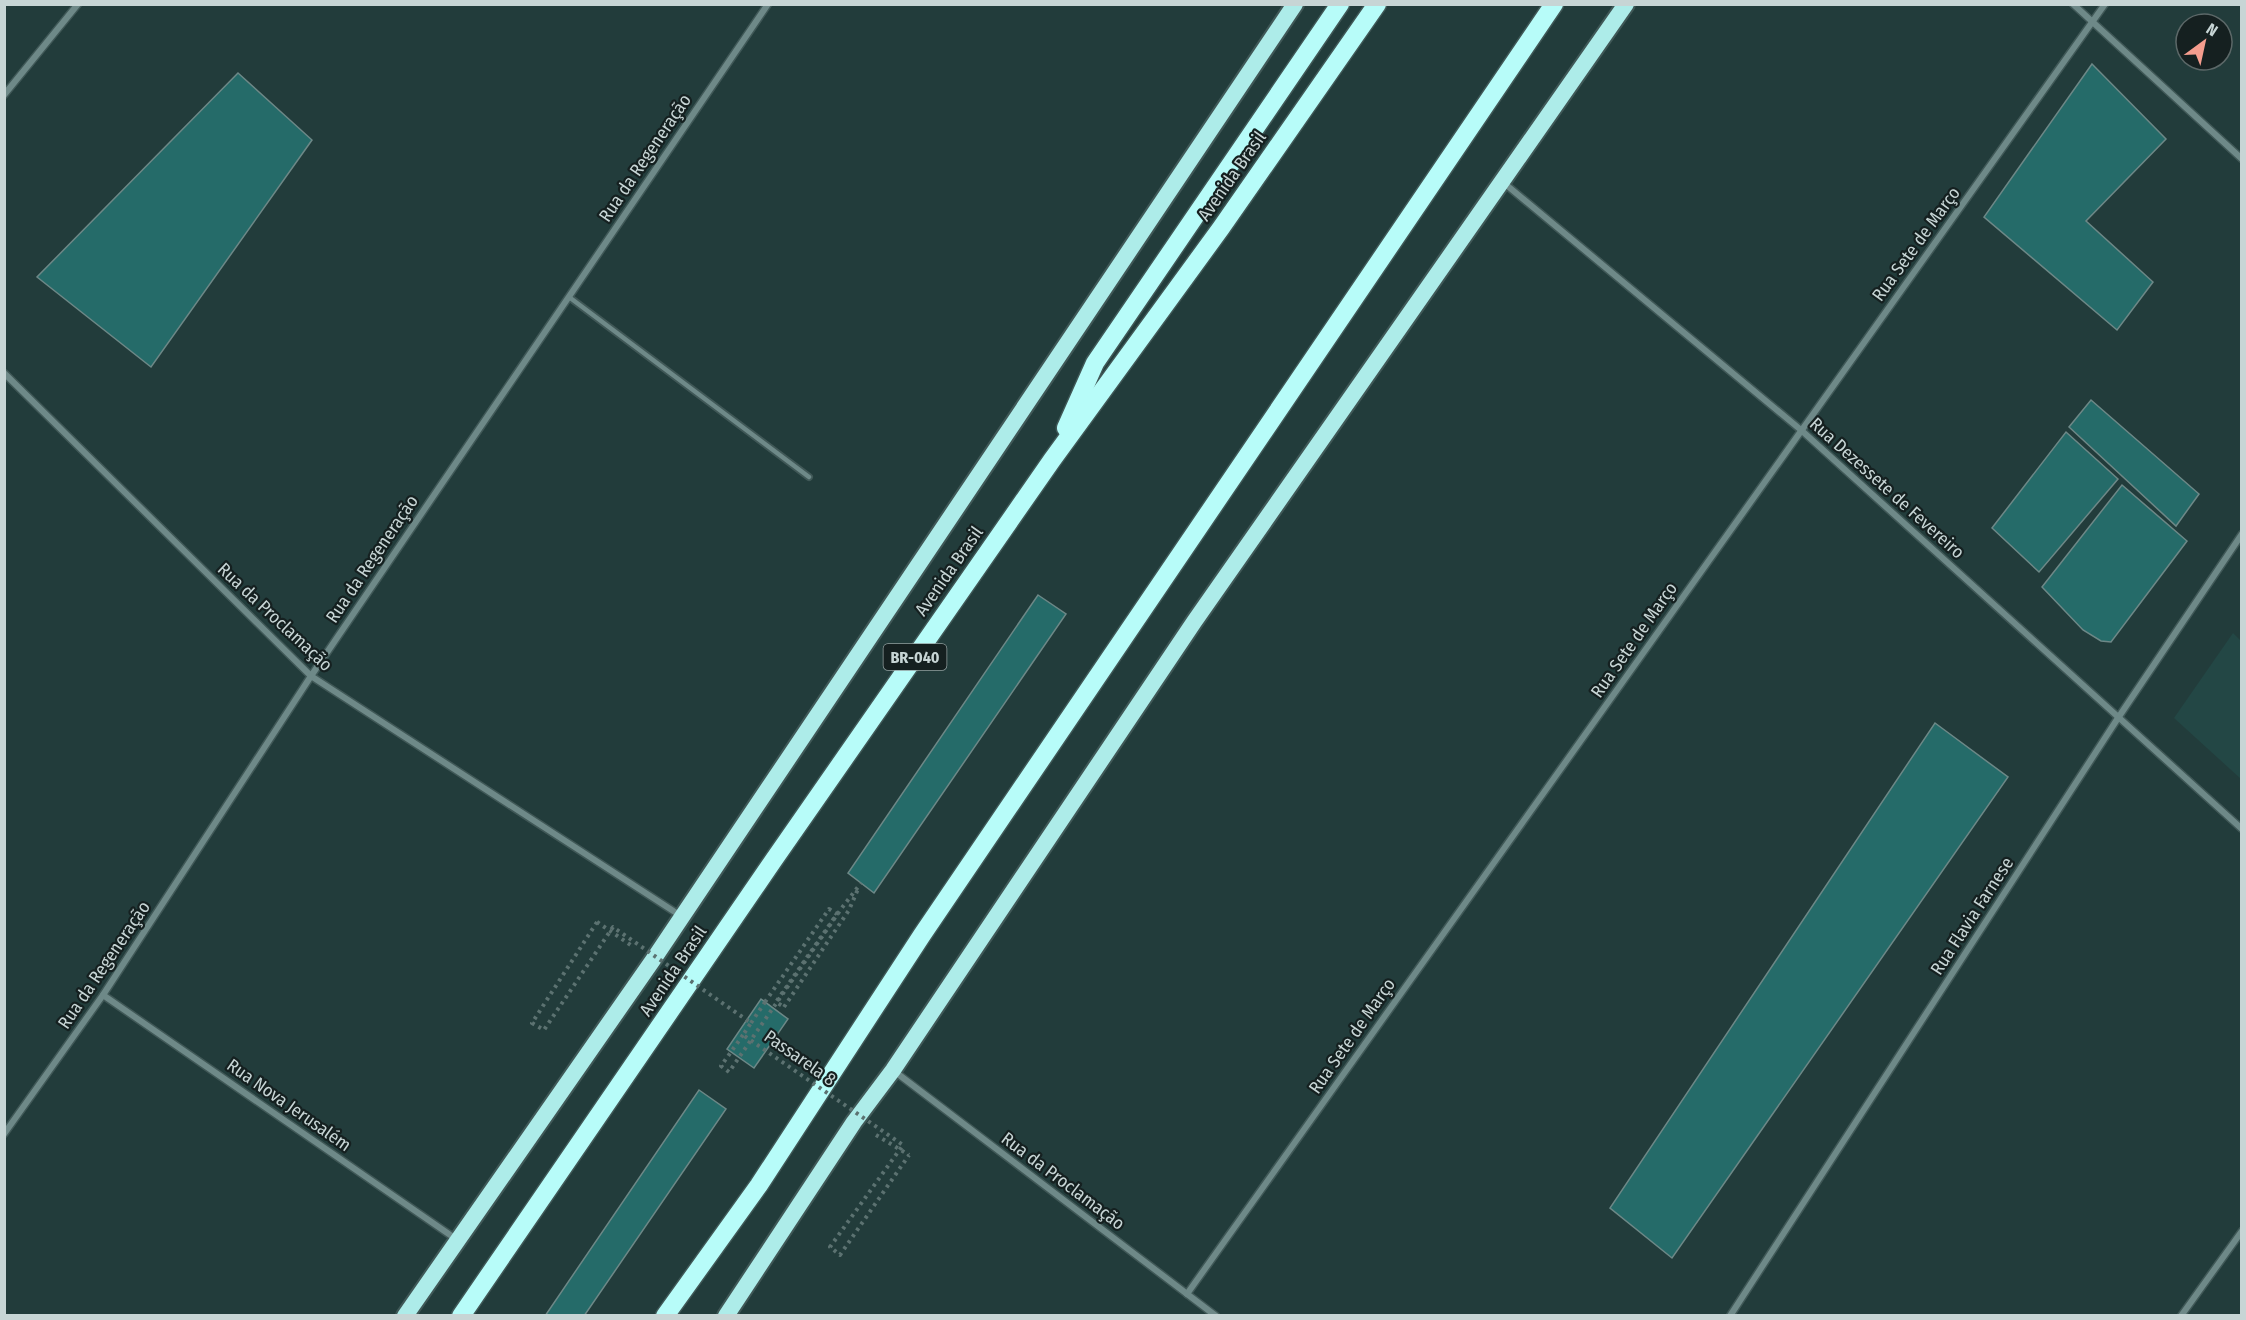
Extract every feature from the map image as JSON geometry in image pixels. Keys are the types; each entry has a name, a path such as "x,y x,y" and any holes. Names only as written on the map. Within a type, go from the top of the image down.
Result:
{"highway":[{"name":"Avenida Brasil","path":"405,1316 653,960 1295,4"},
{"path":"1052,460 1095,363 1340,4"},
{"name":"Avenida Brasil","path":"461,1316 766,871 1052,460 1221,228 1377,4"},
{"path":"665,1316 759,1185 922,935 1554,4"},
{"path":"726,1316 854,1122 893,1070 1194,622 1626,4"}],"street":[{"path":"4,94 78,4"},
{"name":"Rua da Regeneração","path":"4,1134 104,995 311,676 768,4"},
{"path":"2073,4 2241,159"},
{"name":"Rua Sete de Março","path":"1187,1294 2105,4"},
{"name":"Rua Dezessete de Fevereiro","path":"1502,180 1801,430 2241,829"},
{"name":"Rua da Proclamação","path":"4,373 311,676 681,917"},
{"name":"Rua Flavia Farnese","path":"1730,1316 2118,718 2241,534"},
{"name":"Rua Nova Jerusalém","path":"104,995 458,1240"},
{"name":"Rua da Proclamação","path":"893,1070 1216,1316"},
{"path":"2181,1316 2241,1231"}],"lane":[{"path":"569,297 809,477"}],"path":[{"path":"743,1035 721,1066 729,1072 834,918 861,883 849,910 784,1007 776,1002 837,914 829,909 751,1023"},
{"name":"Passarela 8","path":"653,960 597,922 532,1023 544,1030 613,927 751,1023 743,1035 903,1145 830,1246 840,1255 909,1155 854,1122"}],"shaded area":[{"path":"2233,633 2241,641 2241,779 2174,718"}],"building":[{"path":"2092,64 2166,139 2086,221 2153,282 2117,330 1984,217"},
{"path":"238,73 312,140 151,367 37,277"},
{"path":"2091,400 2199,494 2176,526 2069,427"},
{"path":"2066,432 2118,479 2039,572 1992,528"},
{"path":"2122,485 2187,541 2111,642 2101,641 2083,630 2042,587"},
{"path":"1038,595 1066,614 874,893 848,873"},
{"path":"1935,723 2008,777 1672,1258 1610,1208"},
{"path":"761,999 788,1019 754,1068 727,1049"},
{"path":"699,1090 726,1109 584,1316 545,1316"}]}
